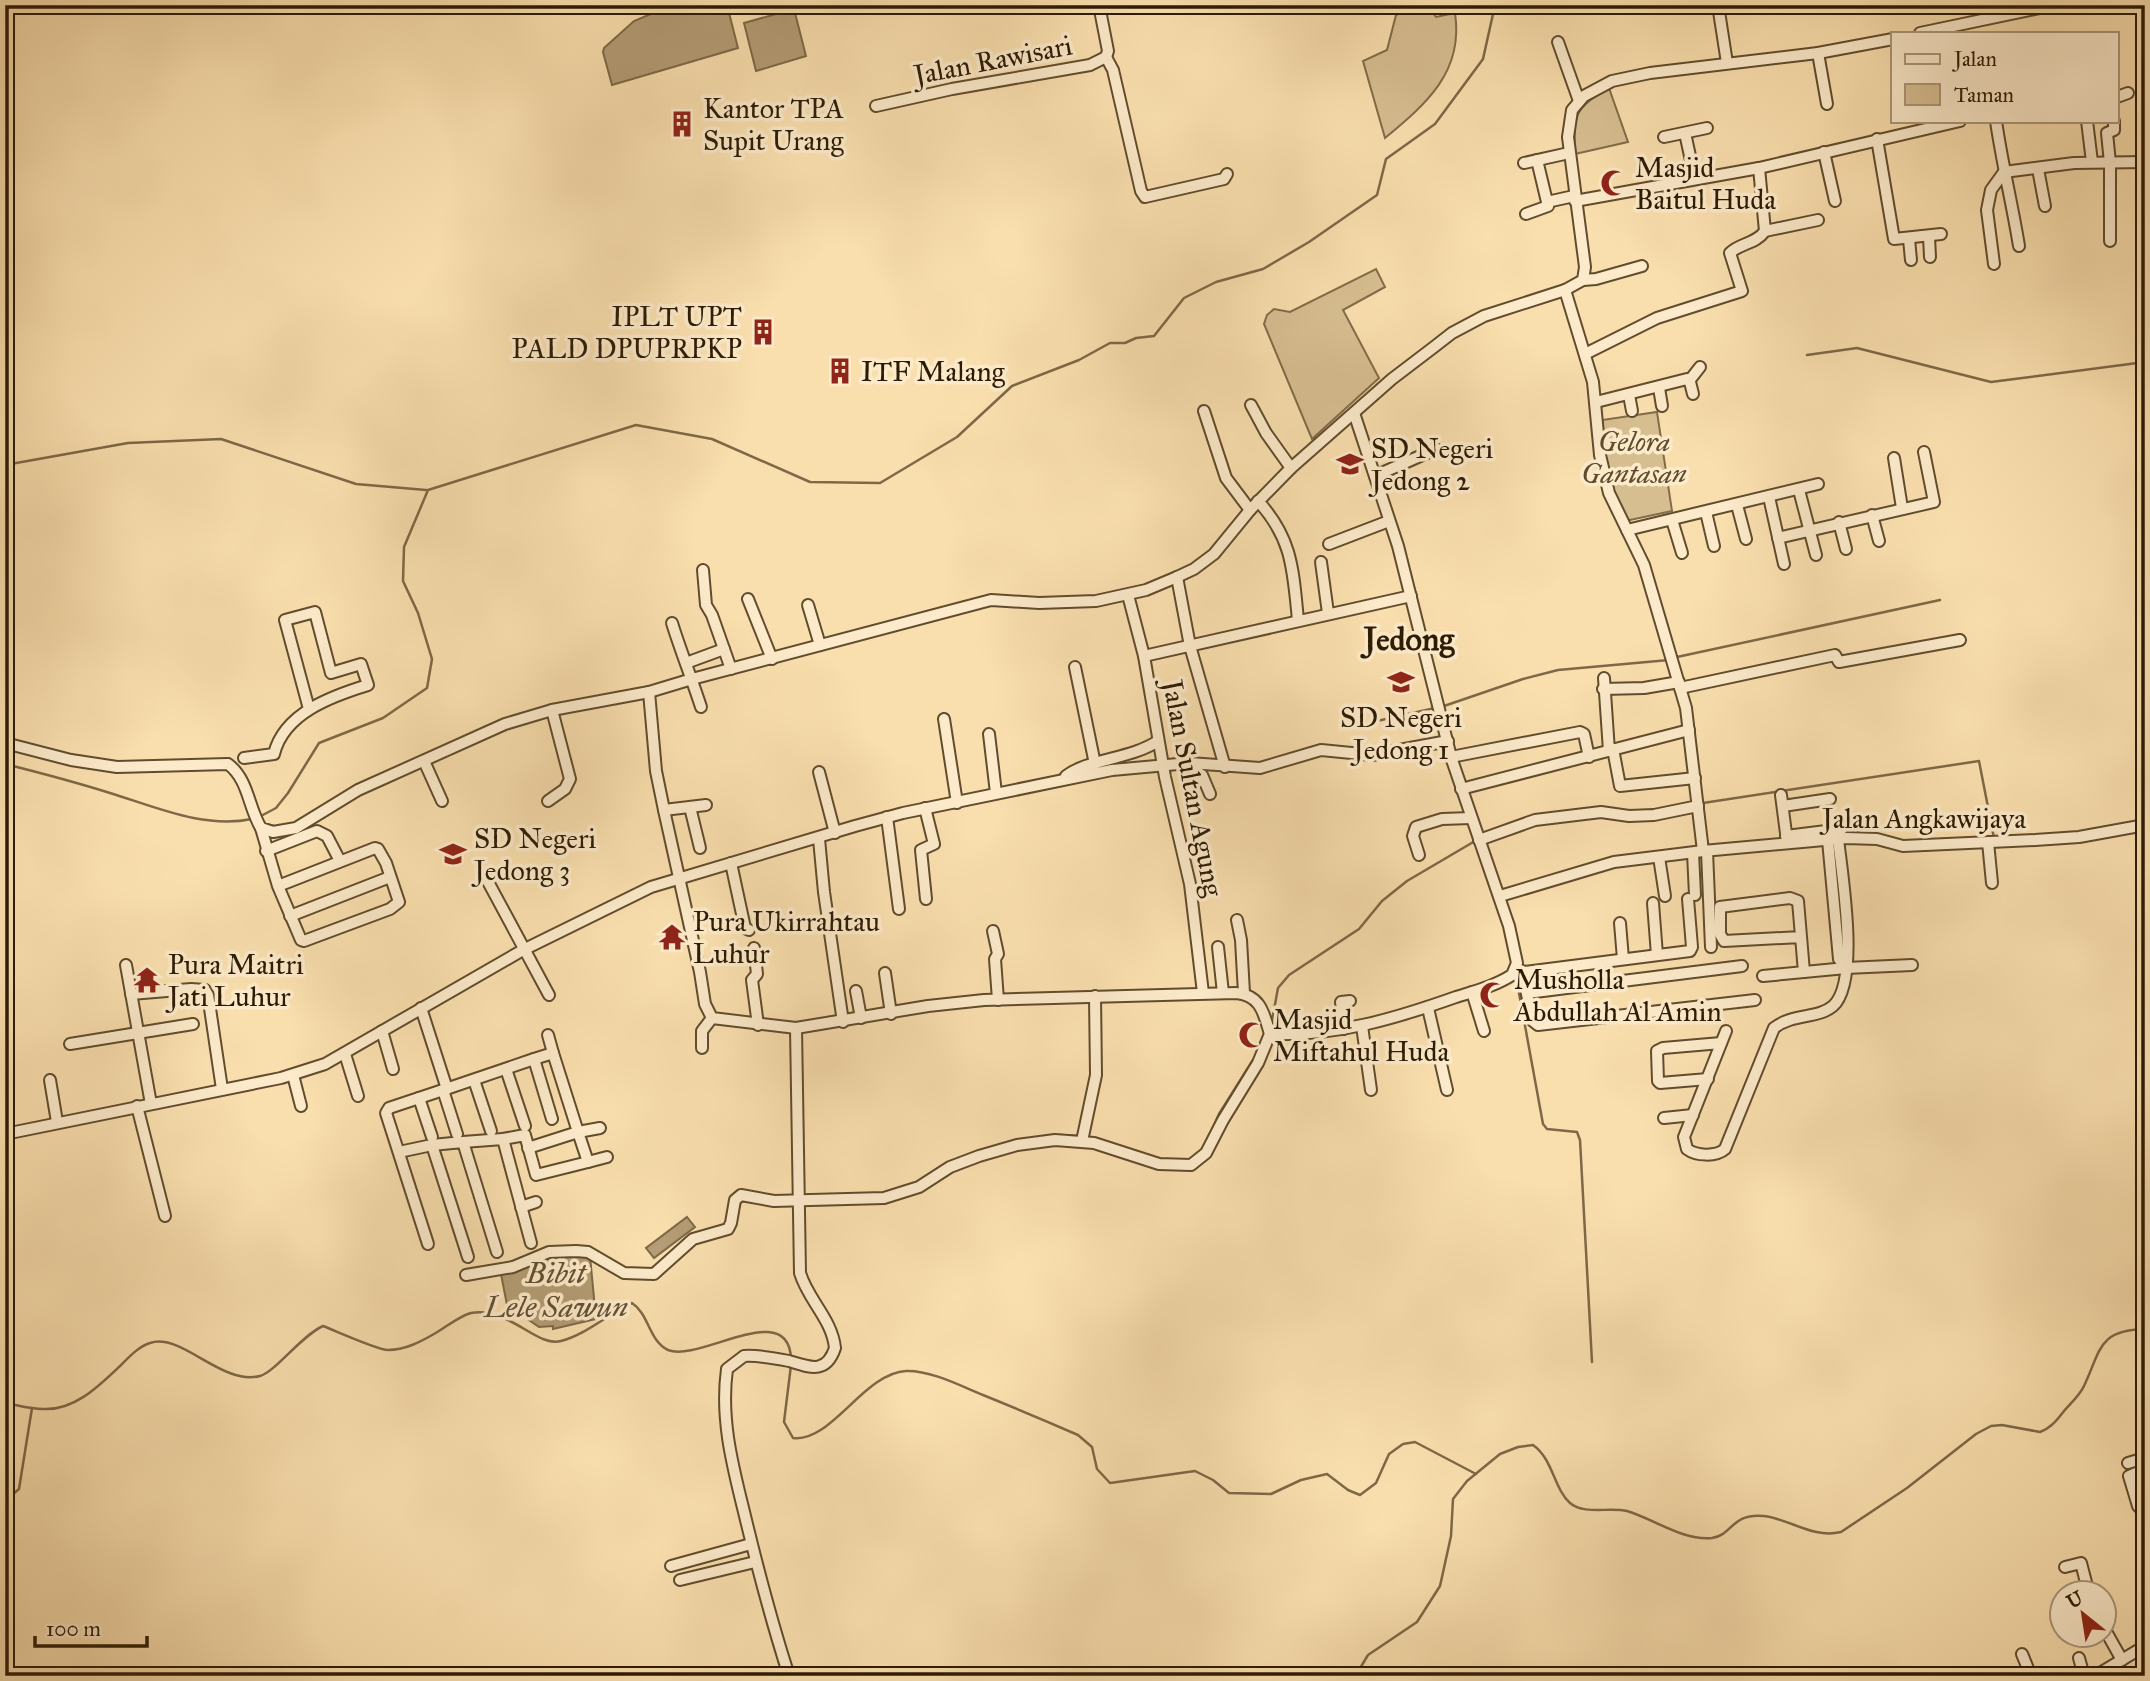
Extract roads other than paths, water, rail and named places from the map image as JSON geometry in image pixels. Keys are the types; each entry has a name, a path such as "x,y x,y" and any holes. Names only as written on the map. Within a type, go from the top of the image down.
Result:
{"street":[{"name":"Jalan Rawisari","path":"876,106 952,89 1090,65 1106,57 1107,43 1099,5"},
{"path":"1718,5 1727,63"},
{"path":"1932,32 1979,28 2016,10 2054,5"},
{"path":"1583,280 1584,267 1569,152 1570,117 1579,101 1594,90 1623,78 1818,52 1891,39"},
{"path":"1558,42 1579,101"},
{"path":"1818,52 1827,104"},
{"path":"1106,57 1113,70 1141,191 1145,197 1224,179 1227,174"},
{"path":"2118,97 2128,93"},
{"path":"1547,202 1759,168 1955,122"},
{"path":"1996,122 2019,246"},
{"path":"2087,122 2092,162"},
{"path":"2110,241 2110,163 2106,133 2114,130 2114,122"},
{"path":"1664,137 1706,128"},
{"path":"1685,133 1695,179"},
{"path":"1877,139 1892,237 1899,240 1935,236 1930,257"},
{"path":"1524,163 1569,152"},
{"path":"1824,152 1835,201"},
{"path":"1526,214 1548,206 1536,160"},
{"path":"1994,264 1987,211 1991,190 2004,172 2092,162 2145,162"},
{"path":"1759,168 1765,231"},
{"path":"2038,169 2045,206"},
{"path":"1585,354 1657,318 1742,291 1731,251 1755,241 1765,231 1818,220"},
{"path":"1909,239 1911,260"},
{"path":"258,821 273,832 296,828 358,790 479,734 552,710 649,692 990,600 1075,603 1128,595 1177,577 1194,569 1214,554 1258,501 1354,413 1434,347 1471,322 1499,310 1565,290 1583,280 1597,279 1642,266"},
{"path":"1565,290 1585,354 1596,402 1604,472 1614,507 1644,565 1680,685 1695,778 1711,947"},
{"path":"1689,381 1700,367"},
{"path":"1596,402 1689,381"},
{"path":"1689,381 1693,394"},
{"path":"1659,388 1662,406"},
{"path":"1629,395 1632,411"},
{"path":"1251,405 1266,433 1291,468"},
{"path":"1204,411 1226,478 1250,510"},
{"path":"1354,413 1411,596 1451,757 1500,896 1516,956 1516,971 1524,981 1533,1021 1541,1026 1755,1000"},
{"path":"1375,476 1436,449"},
{"path":"1778,538 1934,502 1924,452"},
{"path":"1894,458 1902,508"},
{"path":"1625,527 1672,520 1818,484"},
{"path":"1799,490 1815,555"},
{"path":"1769,498 1784,564"},
{"path":"1258,501 1272,516 1286,541 1293,573 1298,620"},
{"path":"1737,505 1746,539"},
{"path":"1625,527 1688,509"},
{"path":"1706,512 1714,546"},
{"path":"1872,515 1879,541"},
{"path":"1672,520 1682,553"},
{"path":"1329,544 1388,521"},
{"path":"1839,523 1846,549"},
{"path":"1321,562 1328,613"},
{"path":"703,570 706,605 731,669"},
{"path":"1177,577 1190,646 1225,767"},
{"name":"Jalan Sultan Agung","path":"1128,595 1144,656 1158,741 1190,884 1203,993"},
{"path":"1144,656 1411,596"},
{"path":"748,599 772,659"},
{"path":"808,605 820,645"},
{"path":"309,709 285,620 315,612 337,694"},
{"path":"672,623 680,654 686,663 701,707"},
{"path":"1695,778 1621,787 1611,750 1604,684 1644,688 1680,685 1835,655 1839,662 1960,640"},
{"path":"686,663 724,649"},
{"path":"244,758 274,754 276,745 288,728 309,709 337,694 368,685 361,664 331,673"},
{"path":"1074,667 1096,764"},
{"path":"649,692 656,771 705,1004 712,1018"},
{"path":"548,801 565,789 570,779 552,710"},
{"path":"944,719 957,803"},
{"path":"1461,789 1689,730"},
{"path":"1451,757 1582,732 1590,757"},
{"path":"989,734 996,793"},
{"path":"1061,780 1078,769 1140,751 1158,741"},
{"path":"5,1134 293,1075 325,1064 523,950 651,887 887,817 1112,770 1189,763 1260,768 1329,750 1372,755 1448,741"},
{"path":"5,743 71,760 117,767 228,764 243,783 278,886 297,933 304,941 390,909 400,902 378,849 278,886"},
{"path":"424,761 442,801"},
{"path":"1189,763 1192,769 1202,775 1210,794"},
{"path":"818,772 835,833"},
{"path":"1726,1031 1684,1137 1686,1149 1691,1153 1716,1154 1725,1149 1774,1028 1788,1019 1819,1013 1832,1007 1841,994 1846,981 1849,957 1836,869 1836,836 1787,840 1782,801 1830,799"},
{"path":"664,810 706,805"},
{"path":"1479,840 1535,820 1601,811 1629,816 1654,815 1698,806"},
{"path":"690,807 700,848"},
{"path":"925,808 934,844 921,850 926,899"},
{"path":"887,817 899,909"},
{"path":"1419,855 1413,835 1416,827 1442,819 1471,818"},
{"name":"Jalan Angkawijaya","path":"1500,896 1614,862 1787,840 1836,836 1877,839 1903,846 2080,837 2145,825"},
{"path":"266,851 317,831 327,836 340,862"},
{"path":"819,839 843,1022"},
{"path":"1988,842 1992,883"},
{"path":"1270,1034 1309,1035 1362,1026 1428,1008 1504,981 1516,971 1691,950 1692,897 1701,852"},
{"path":"1659,857 1665,896"},
{"path":"731,863 745,928 749,930"},
{"path":"290,916 390,877"},
{"path":"486,878 549,995"},
{"path":"1801,937 1727,942 1720,934 1720,908 1794,898 1799,902 1804,972"},
{"path":"1653,903 1657,955"},
{"path":"1237,920 1244,993"},
{"path":"1620,923 1623,959"},
{"path":"993,932 998,954 995,959 998,1000"},
{"path":"1218,947 1223,993"},
{"path":"754,948 757,974 752,980 758,1025"},
{"path":"126,965 150,1104"},
{"path":"1763,976 1912,965"},
{"path":"1527,993 1742,966"},
{"path":"885,973 891,1014"},
{"path":"131,994 205,990 208,995 222,1089"},
{"path":"856,991 861,1018"},
{"path":"1472,992 1484,1031"},
{"path":"466,1275 513,1267 549,1252 576,1251 588,1252 624,1272 650,1275 659,1271 693,1240 727,1229 738,1196 874,1199 895,1196 919,1187 950,1167 1000,1149 1035,1142 1082,1141 1109,1147 1148,1162 1191,1165 1206,1153 1258,1063 1270,1034 1259,1003 1244,993 1095,996 952,1003 796,1028 712,1018"},
{"path":"1082,1141 1096,1074 1095,996"},
{"path":"1343,998 1344,1029"},
{"path":"421,1008 497,1252"},
{"path":"1428,1008 1447,1090"},
{"path":"702,1048 702,1031 712,1018"},
{"path":"70,1044 193,1024"},
{"path":"1362,1026 1371,1090"},
{"path":"789,1676 755,1562 730,1457 727,1435 727,1368 744,1356 754,1355 810,1368 822,1365 831,1358 835,1348 829,1326 800,1273 796,1028"},
{"path":"382,1031 393,1069"},
{"path":"548,1035 588,1162"},
{"path":"1708,1079 1660,1083 1657,1051 1663,1048 1721,1043"},
{"path":"428,1244 387,1110 552,1053"},
{"path":"345,1054 358,1096"},
{"path":"534,1059 552,1119"},
{"path":"506,1069 525,1126"},
{"path":"293,1075 301,1105"},
{"path":"50,1080 57,1122"},
{"path":"474,1080 491,1131"},
{"path":"419,1098 468,1256"},
{"path":"137,1106 165,1216"},
{"path":"1664,1118 1693,1115"},
{"path":"528,1148 600,1128"},
{"path":"398,1152 432,1141 460,1138 503,1139 525,1135 536,1175 607,1157"},
{"path":"503,1139 531,1242"},
{"path":"521,1208 536,1202"},
{"path":"2128,1463 2145,1458"},
{"path":"2145,1469 2130,1473 2129,1476 2137,1506 2145,1508"},
{"path":"671,1566 751,1544"},
{"path":"680,1580 755,1562"},
{"path":"2065,1567 2081,1563 2085,1580"},
{"path":"2095,1676 2145,1646"},
{"path":"2117,1650 2122,1660"},
{"path":"2022,1654 2031,1676"},
{"path":"2079,1658 2084,1676"}],"water":[{"path":"672,5 727,5 738,48 612,85 604,48 634,21"},
{"path":"794,9 806,56 756,71 744,23"},
{"path":"687,1217 695,1227 654,1258 646,1248"},
{"name":"Bibit Lele Sawun","path":"546,1254 590,1256 596,1319 553,1329 553,1326 539,1327 507,1305 501,1274"}],"waterway":[{"path":"259,817 276,808 319,743 383,718 427,688 432,659 418,613 403,581 404,547 428,490 636,425 712,439 810,482 880,483 957,437 1012,386 1079,360 1110,343 1125,343 1136,338 1154,336 1184,298 1216,282 1263,269 1309,242 1377,195 1386,159 1435,124 1483,59 1495,5"},
{"path":"1807,355 1857,348 1991,382 2145,362"},
{"path":"5,465 128,443 221,439 356,484 426,490"},
{"path":"1677,657 1940,600"},
{"path":"1444,706 1558,670 1669,660"},
{"path":"1377,721 1435,708"},
{"path":"1703,803 1979,761 1994,838"},
{"path":"5,764 180,815 216,821 252,819"},
{"path":"1271,1026 1278,988 1289,975 1359,929 1382,901 1407,881 1475,841"},
{"path":"1517,982 1543,1124 1547,1129 1577,1132 1580,1140 1592,1362"},
{"path":"1208,1139 1219,1114 1253,1060"},
{"path":"1059,1135 1078,1136"},
{"path":"737,1192 753,1192"},
{"path":"5,1403 54,1409 75,1402 95,1389 134,1353 150,1343 175,1345 231,1374 260,1376 323,1326 375,1347 394,1350 418,1343 466,1315 485,1312 497,1315 552,1342 580,1334 632,1303 638,1308 657,1340 668,1350 682,1352 759,1332 775,1333 786,1341 791,1359"},
{"path":"1360,1676 1359,1670 1368,1655 1417,1622 1440,1586 1451,1536 1453,1499 1467,1481 1500,1454 1533,1445 1545,1458 1560,1490 1576,1507 1627,1511 1690,1536 1719,1536 1739,1521 1753,1516 1774,1518 1821,1533 1841,1532 1907,1488 1976,1434 1991,1426 2002,1425 2040,1432 2047,1428 2080,1393 2103,1344 2118,1333 2145,1329"},
{"path":"791,1365 784,1422 793,1438 807,1437 821,1430 876,1383 891,1375 915,1371 945,1379 1078,1435 1092,1447 1097,1469 1110,1483 1195,1471 1213,1480 1229,1493 1271,1494 1301,1480 1327,1474 1348,1490 1360,1495 1376,1483 1389,1454 1403,1444 1415,1442 1476,1474"},
{"path":"5,1501 19,1489 32,1408"}],"place":[{"name":"Kantor TPA Supit Urang","path":"682,124"},
{"name":"Masjid Baitul Huda","path":"1614,183"},
{"name":"IPLT UPT PALD DPUPRPKP","path":"763,332"},
{"name":"ITF Malang","path":"840,371"},
{"name":"SD Negeri Jedong 2","path":"1350,464"},
{"name":"SD Negeri Jedong 1","path":"1401,682"},
{"name":"SD Negeri Jedong 3","path":"453,854"},
{"name":"Pura Ukirrahtau Luhur","path":"672,937"},
{"name":"Pura Maitri Jati Luhur","path":"147,980"},
{"name":"Musholla Abdullah Al Amin","path":"1493,995"},
{"name":"Masjid Miftahul Huda","path":"1252,1035"}],"district":[{"name":"Jedong","path":"1409,639"}],"park label":[{"name":"Gelora Gantasan","path":"1634,457"}]}
